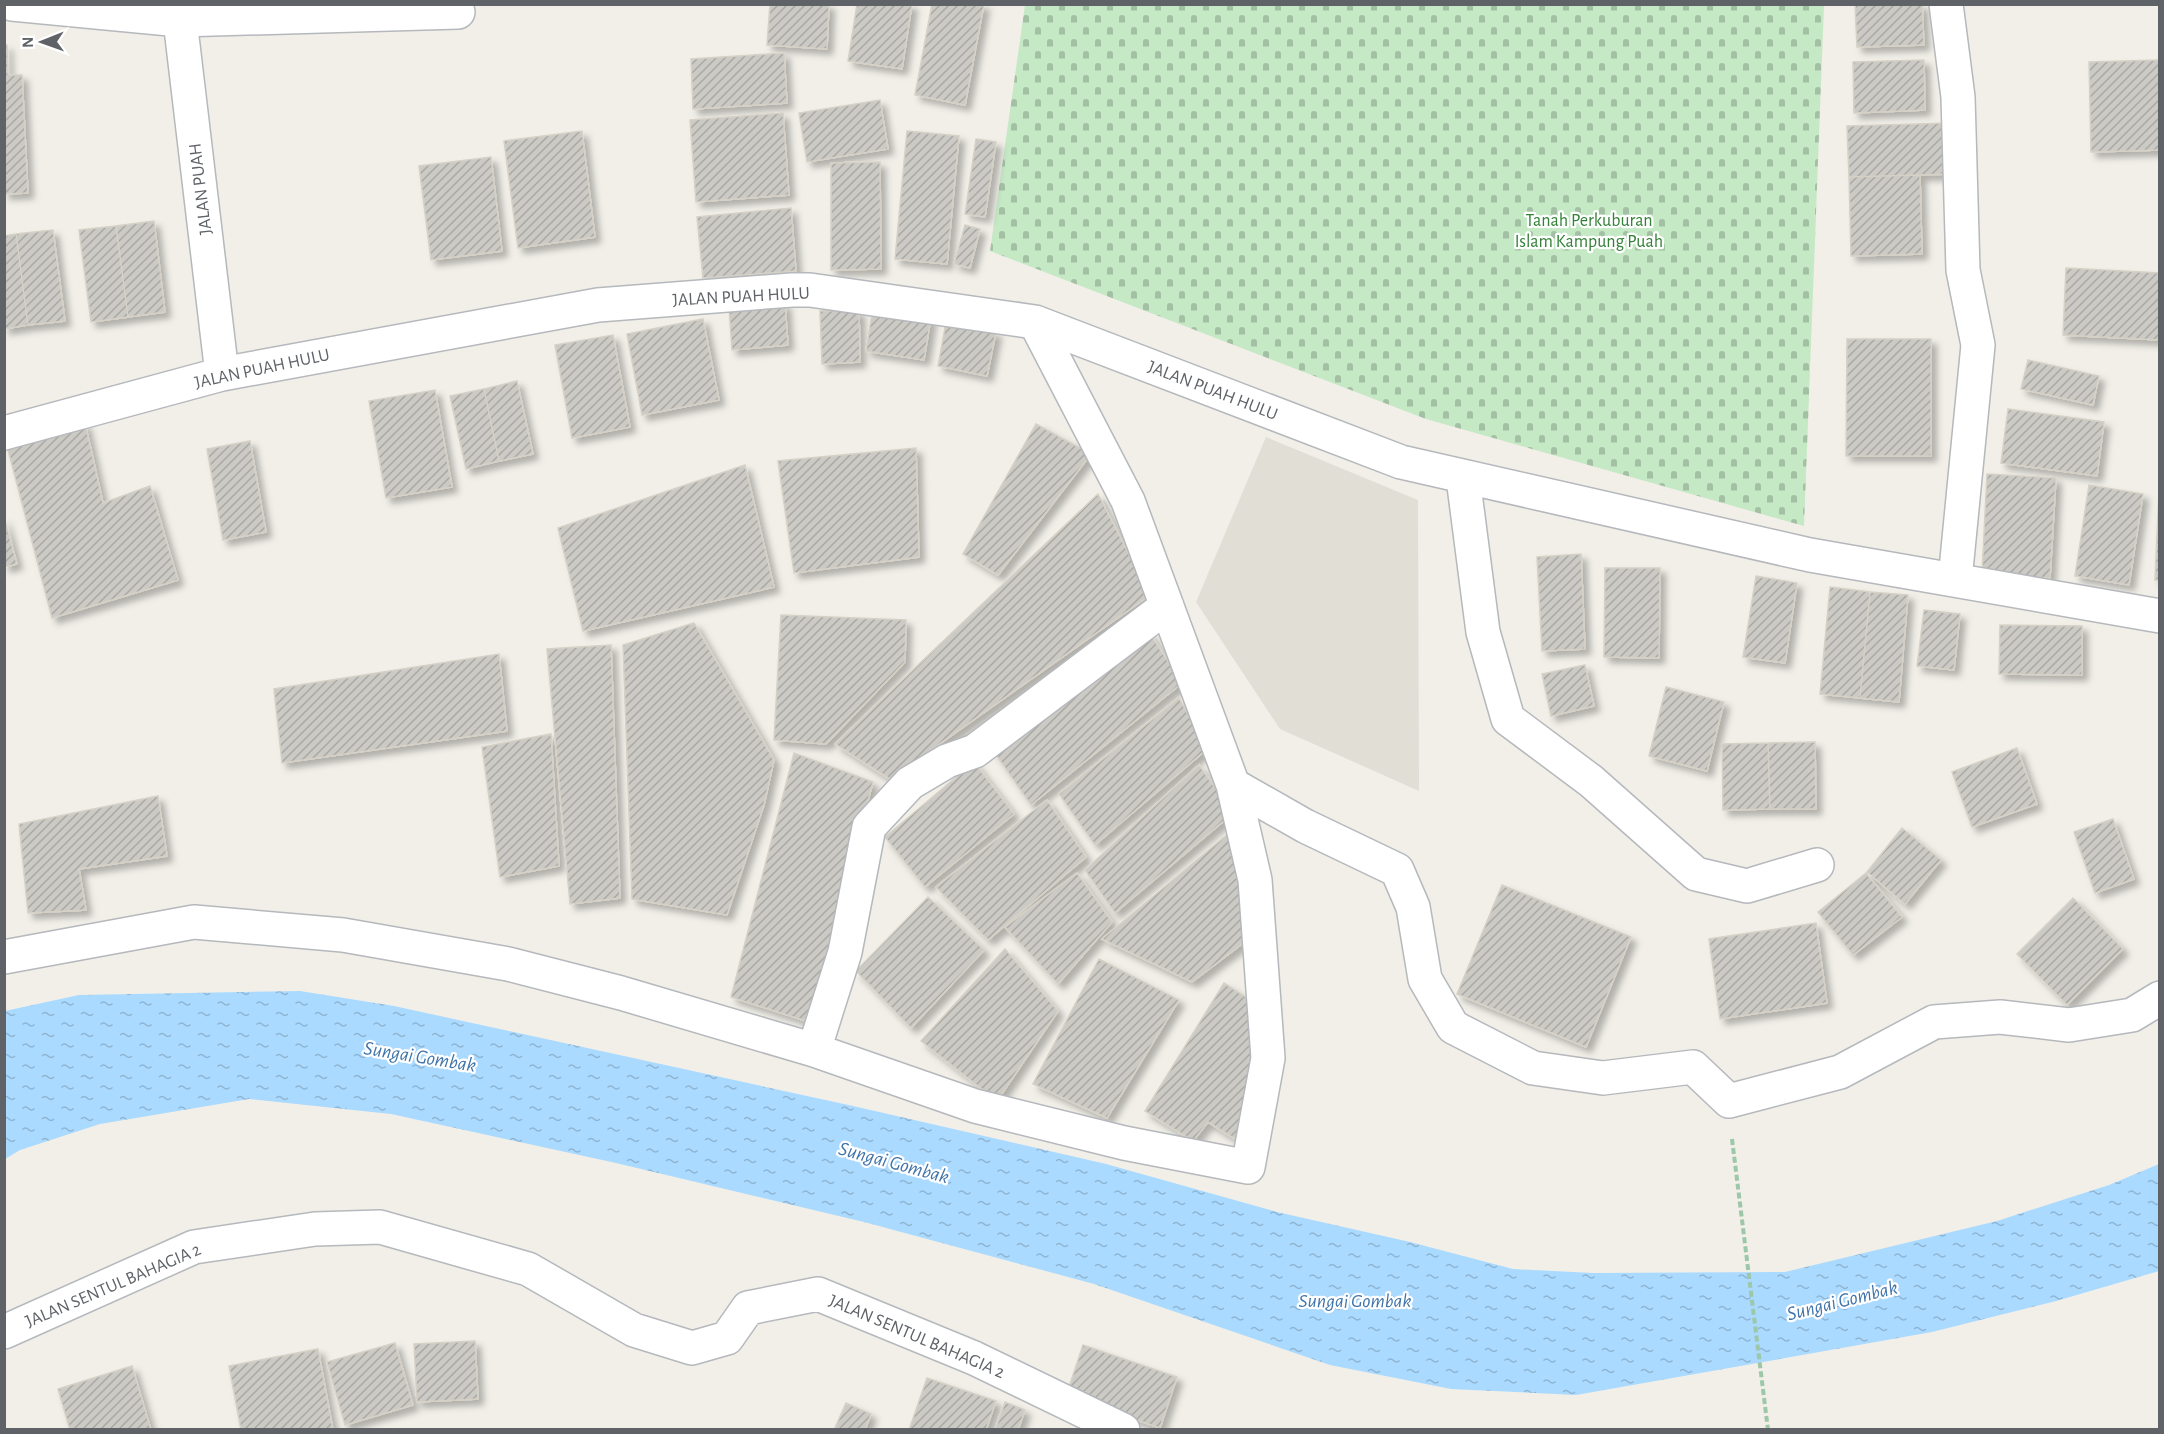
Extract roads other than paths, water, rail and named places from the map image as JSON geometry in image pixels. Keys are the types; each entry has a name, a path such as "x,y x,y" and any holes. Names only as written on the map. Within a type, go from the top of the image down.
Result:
{"street":[{"path":"12,4 178,12 458,12"},
{"path":"1946,4 1958,97 1963,270 1978,345 1955,580"},
{"name":"JALAN PUAH","path":"178,12 222,374"},
{"name":"JALAN PUAH HULU","path":"4,433 222,374 598,305 810,290 1035,322 1401,462 1463,478 1810,555 2160,616"},
{"path":"4,957 194,922 343,935 508,964 621,993 814,1050 975,1106 1124,1143 1248,1167 1268,1058 1255,880 1233,785 1128,501 1035,322"},
{"path":"1463,478 1484,632 1508,719 1591,781 1696,874 1748,886 1817,865"},
{"path":"814,1050 845,952 868,827 910,783 947,761 975,751 1167,606"},
{"path":"1233,785 1305,826 1397,870 1413,907 1425,979 1453,1027 1533,1068 1604,1078 1694,1067 1729,1101 1840,1072 1934,1022 2000,1017 2069,1025 2132,1015 2160,998"},
{"name":"JALAN SENTUL BAHAGIA 2","path":"4,1332 194,1247 315,1228 380,1227 528,1269 634,1330 692,1348 727,1338 748,1308 818,1294 974,1358 1123,1430"}],"water":[{"name":"Sungai Gombak","path":"300,991 394,1006 853,1106 1106,1164 1277,1212 1410,1242 1513,1269 1593,1273 1785,1272 1997,1221 2109,1185 2159,1164 2159,1271 2056,1301 1932,1332 1576,1395 1451,1389 1330,1365 1094,1284 864,1222 616,1163 391,1114 249,1099 100,1124 20,1150 5,1159 5,1011 79,995"}],"park label":[{"name":"Tanah Perkuburan Islam Kampung Puah","path":"1589,230"}]}
